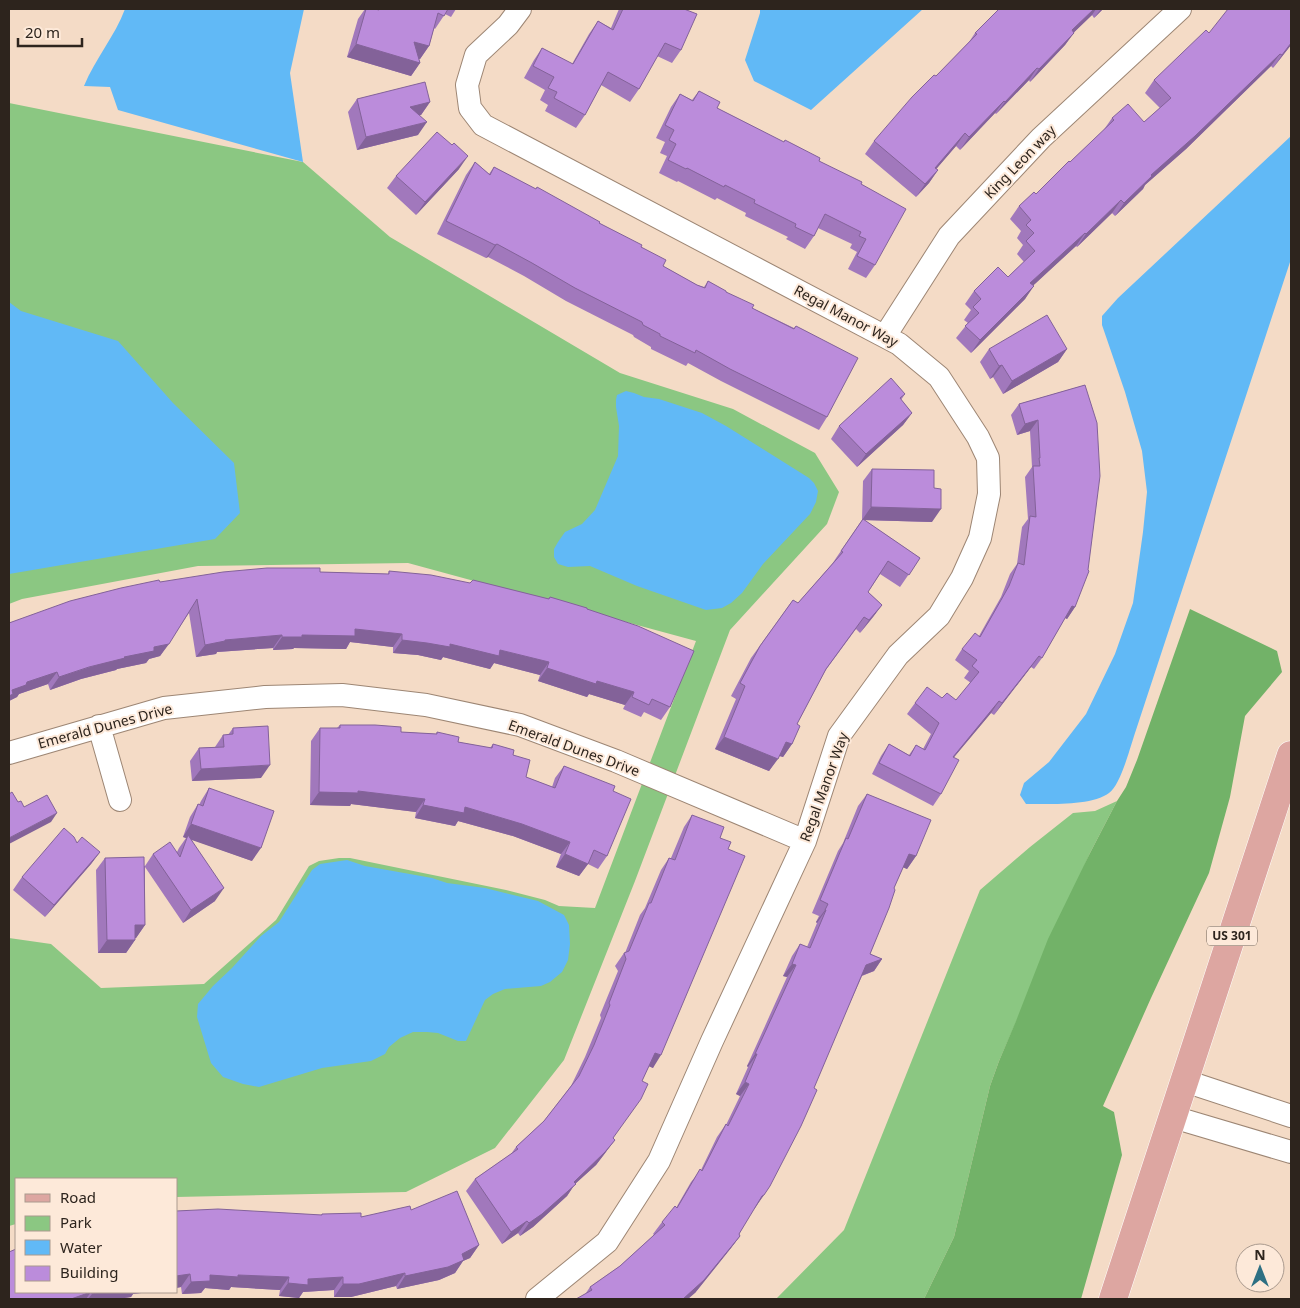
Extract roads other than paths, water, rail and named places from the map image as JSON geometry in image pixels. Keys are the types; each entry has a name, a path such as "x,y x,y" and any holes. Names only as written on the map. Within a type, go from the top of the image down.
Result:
{"main road":[{"name":"US 301","path":"1113,1299 1291,755"}],"street":[{"name":"Regal Manor Way","path":"520,9 508,25 476,55 467,85 470,108 483,125 899,344 938,377 978,437 988,458 989,494 980,538 962,578 938,616 898,655 839,736 805,841 712,1041 660,1161 607,1242 537,1299"},
{"name":"King Leon way","path":"885,336 949,236 1041,138 1180,9"},
{"name":"Emerald Dunes Drive","path":"9,753 164,708 265,697 342,696 426,705 520,725 616,761 805,841"},
{"path":"99,726 120,800"},
{"path":"1185,1081 1291,1116"},
{"path":"1173,1117 1291,1152"}],"water":[{"path":"125,9 304,9 290,73 303,162 118,110 110,87 84,86"},
{"path":"760,9 923,9 811,110 754,81 745,60"},
{"path":"1291,136 1291,259 1118,782 1109,793 1092,800 1057,804 1026,804 1020,795 1024,783 1049,762 1086,714 1115,654 1133,603 1147,492 1142,451 1125,392 1102,325 1102,316 1118,298"},
{"path":"9,302 21,311 118,341 173,403 234,463 240,513 215,539 9,574"},
{"path":"626,391 702,413 809,478 818,491 816,502 810,514 763,564 742,593 722,608 706,610 637,586 590,566 568,567 558,564 554,557 554,549 565,532 582,524 595,510 618,456 619,426 616,400 617,395"},
{"path":"347,860 365,866 432,878 447,883 485,888 538,901 564,915 569,925 570,944 568,960 562,972 550,982 541,986 505,989 485,1000 466,1041 458,1041 438,1033 413,1032 400,1038 389,1047 385,1054 371,1061 322,1068 259,1087 223,1077 211,1063 197,1017 198,1004 261,936 279,922 312,870 320,864"}]}
